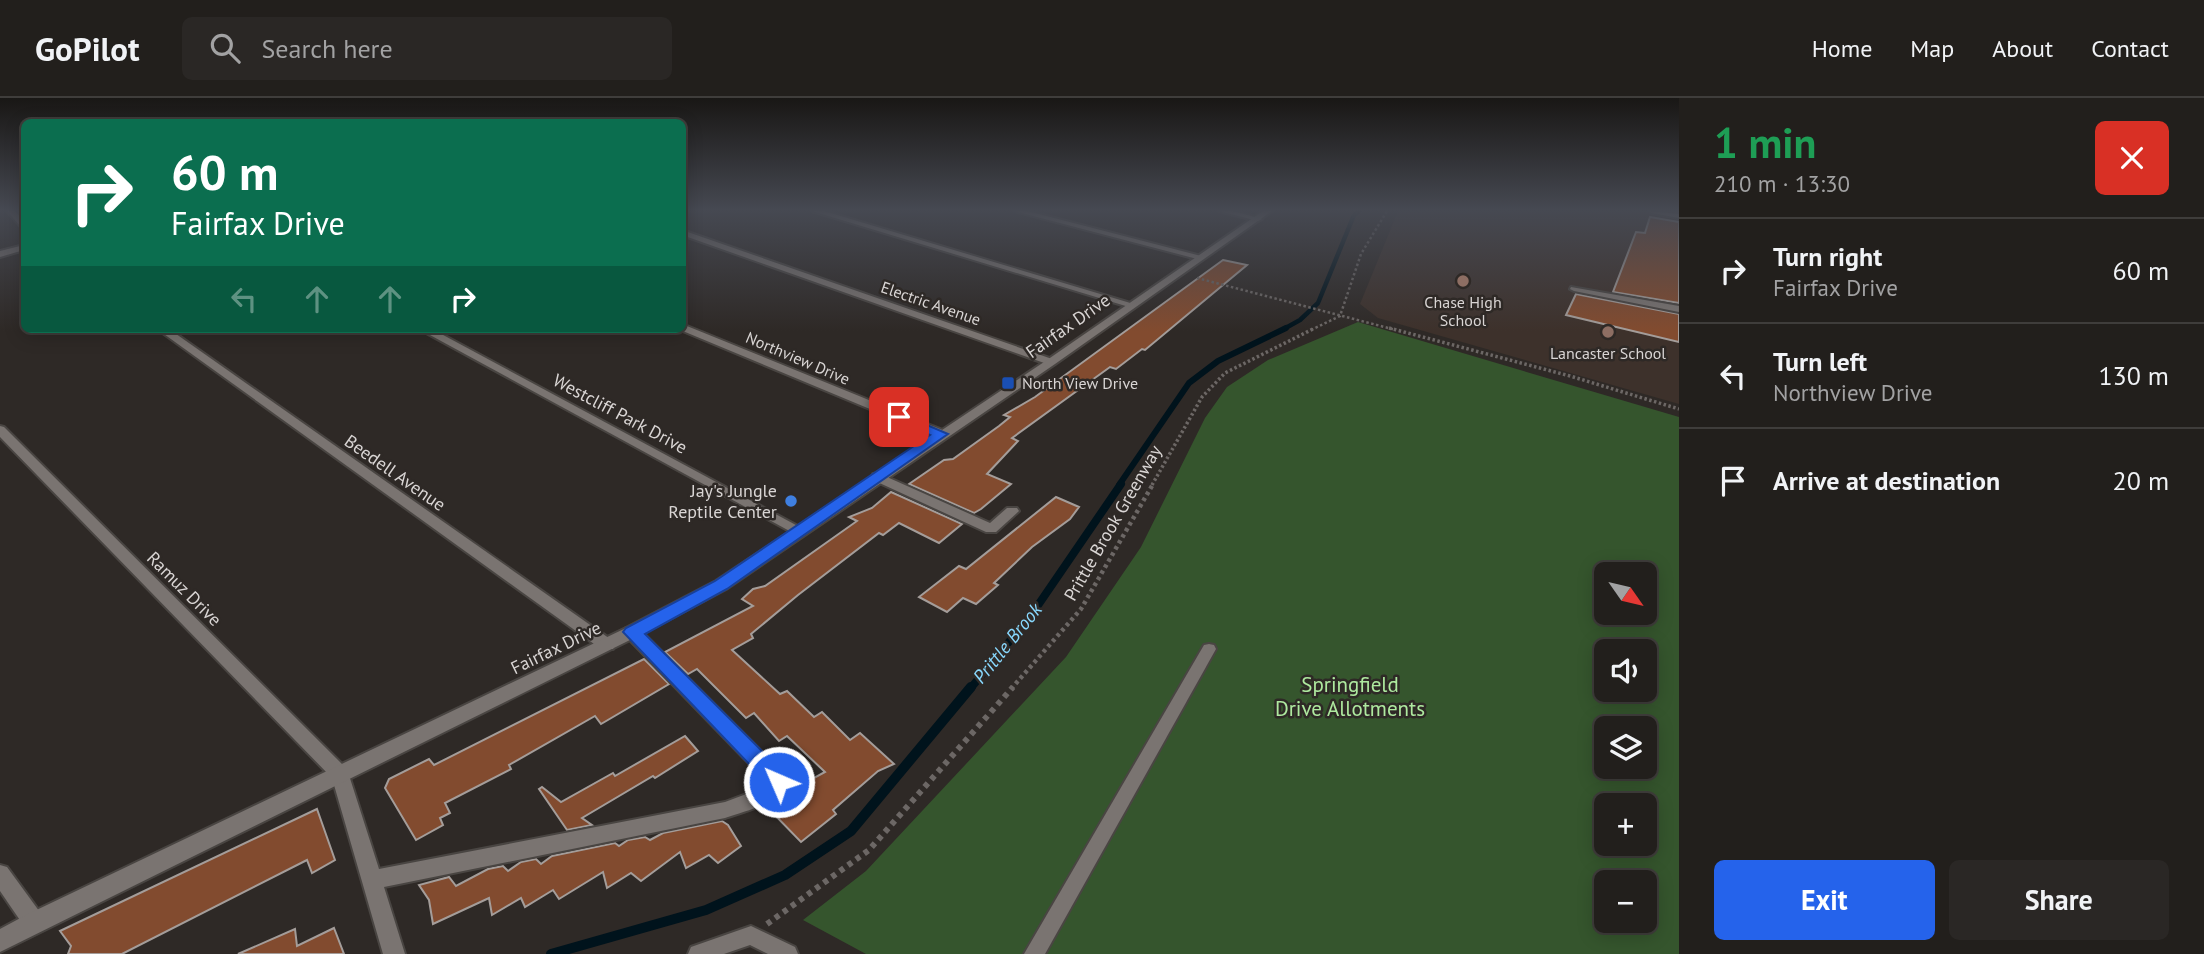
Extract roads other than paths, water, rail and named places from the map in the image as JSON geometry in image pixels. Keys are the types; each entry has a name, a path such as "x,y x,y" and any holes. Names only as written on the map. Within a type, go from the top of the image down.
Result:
{"street":[{"name":"Electric Avenue","path":"736,251 1051,362"},
{"path":"950,251 1132,305"},
{"path":"1177,251 1201,257"},
{"name":"Fairfax Drive","path":"0,942 34,922 607,645 721,585 1210,251"},
{"name":"Northview Drive","path":"686,329 941,434"},
{"name":"Beedell Avenue","path":"168,333 607,645"},
{"name":"Westcliff Park Drive","path":"431,333 800,531"},
{"name":"Ramuz Drive","path":"0,430 340,774"},
{"path":"878,477 991,529 1012,512"},
{"path":"372,880 725,810 756,799 779,782 632,632"},
{"path":"340,774 394,954"},
{"path":"0,874 34,922"}],"lane":[{"path":"1574,289 1679,309"},
{"path":"1034,954 1209,649"},
{"path":"698,954 751,935 788,954"}],"waterway":[{"name":"Prittle Brook","path":"1283,330 1300,320 1318,303 1339,251"},
{"name":"Prittle Brook","path":"1119,485 1189,383 1218,361 1283,330"},
{"name":"Prittle Brook","path":"970,689 1032,614 1121,484"},
{"name":"Prittle Brook","path":"551,954 706,910 785,875 851,831 971,687"}],"place":[{"name":"Chase High School","path":"1463,281"},
{"name":"Lancaster School","path":"1608,332"},
{"name":"North View Drive","path":"1008,383"},
{"name":"Jay's Jungle Reptile Center","path":"791,501"}],"park label":[{"name":"Springfield Drive Allotments","path":"1350,697"}]}
